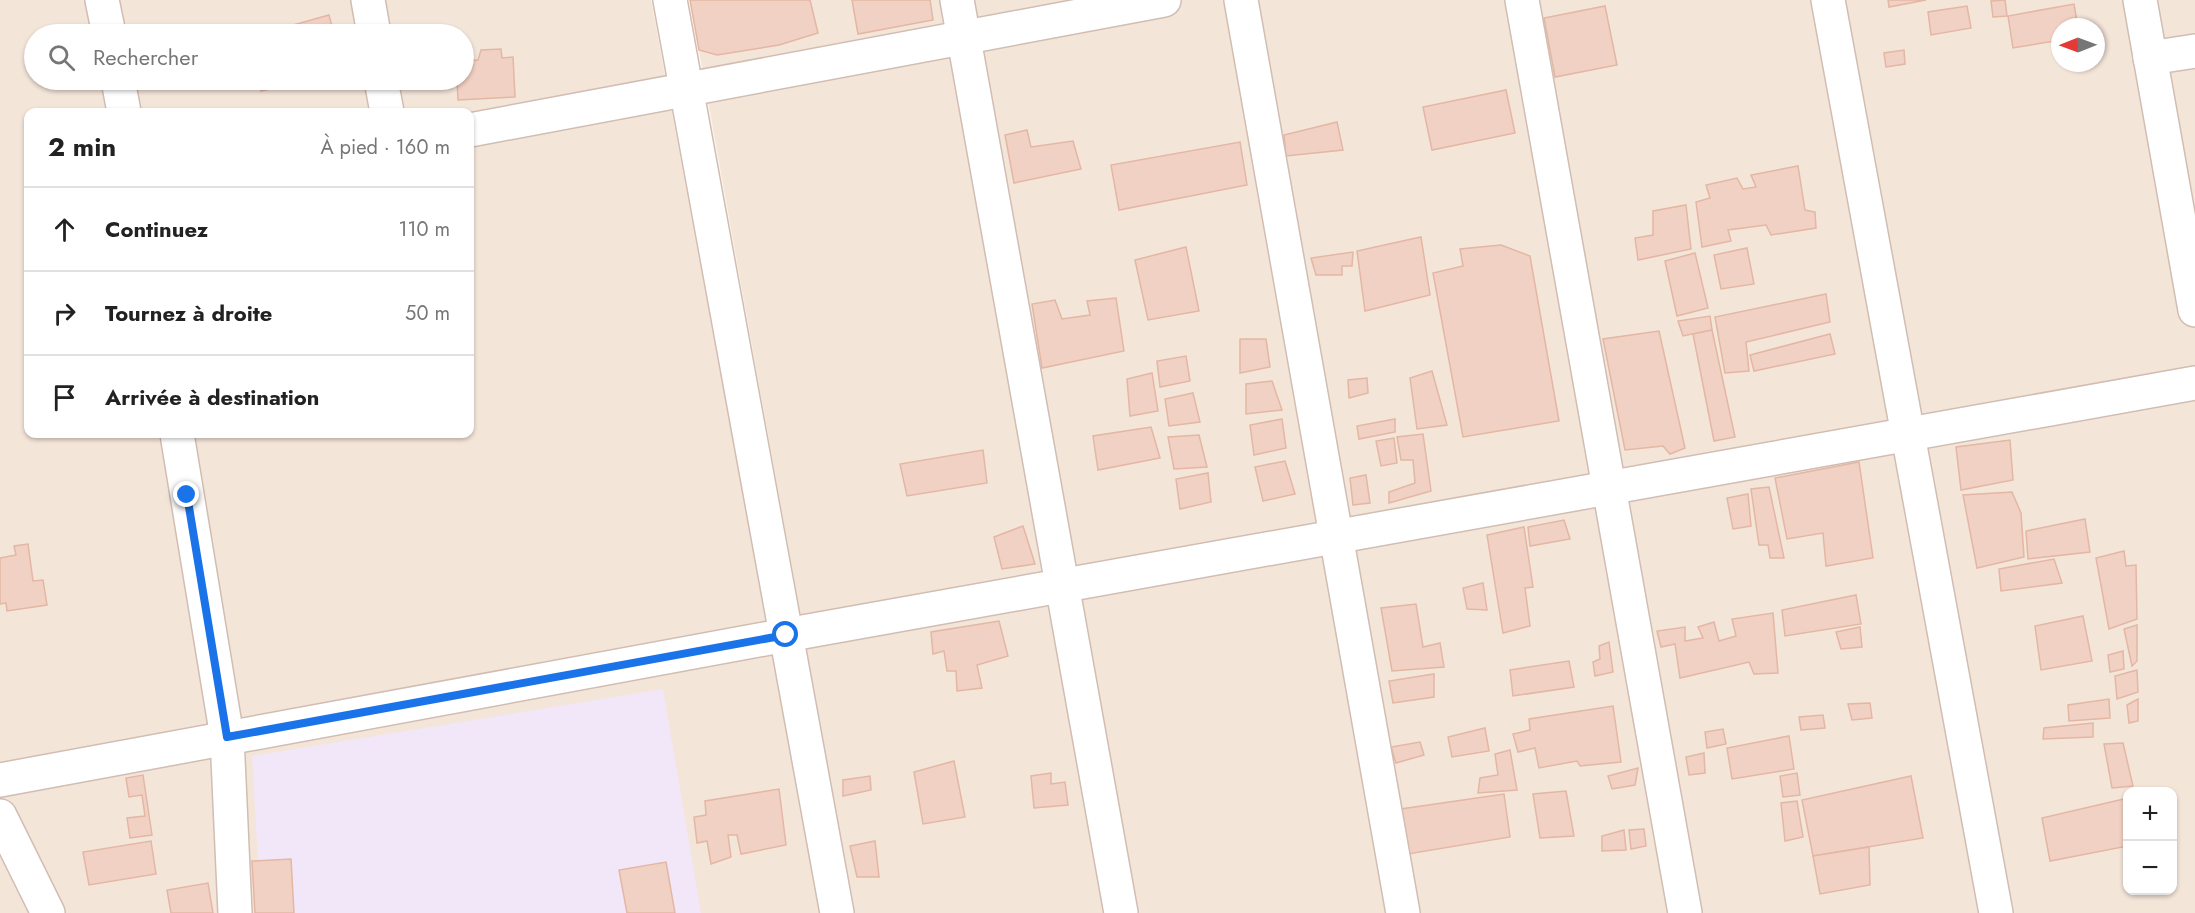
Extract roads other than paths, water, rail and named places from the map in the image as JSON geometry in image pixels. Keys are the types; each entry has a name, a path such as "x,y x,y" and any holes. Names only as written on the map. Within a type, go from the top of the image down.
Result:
{"street":[{"path":"102,0 107,24"},
{"path":"368,0 372,24"},
{"path":"670,0 837,913"},
{"path":"957,0 1120,913"},
{"path":"474,129 1164,0"},
{"path":"1241,0 1403,913"},
{"path":"1522,0 1685,913"},
{"path":"1828,0 1996,913"},
{"path":"2140,0 2195,310"},
{"path":"2150,58 2195,51"},
{"path":"119,90 123,108"},
{"path":"383,90 386,108"},
{"path":"0,780 786,635 2195,383"},
{"path":"178,438 227,737 235,913"},
{"path":"0,816 48,913"}]}
